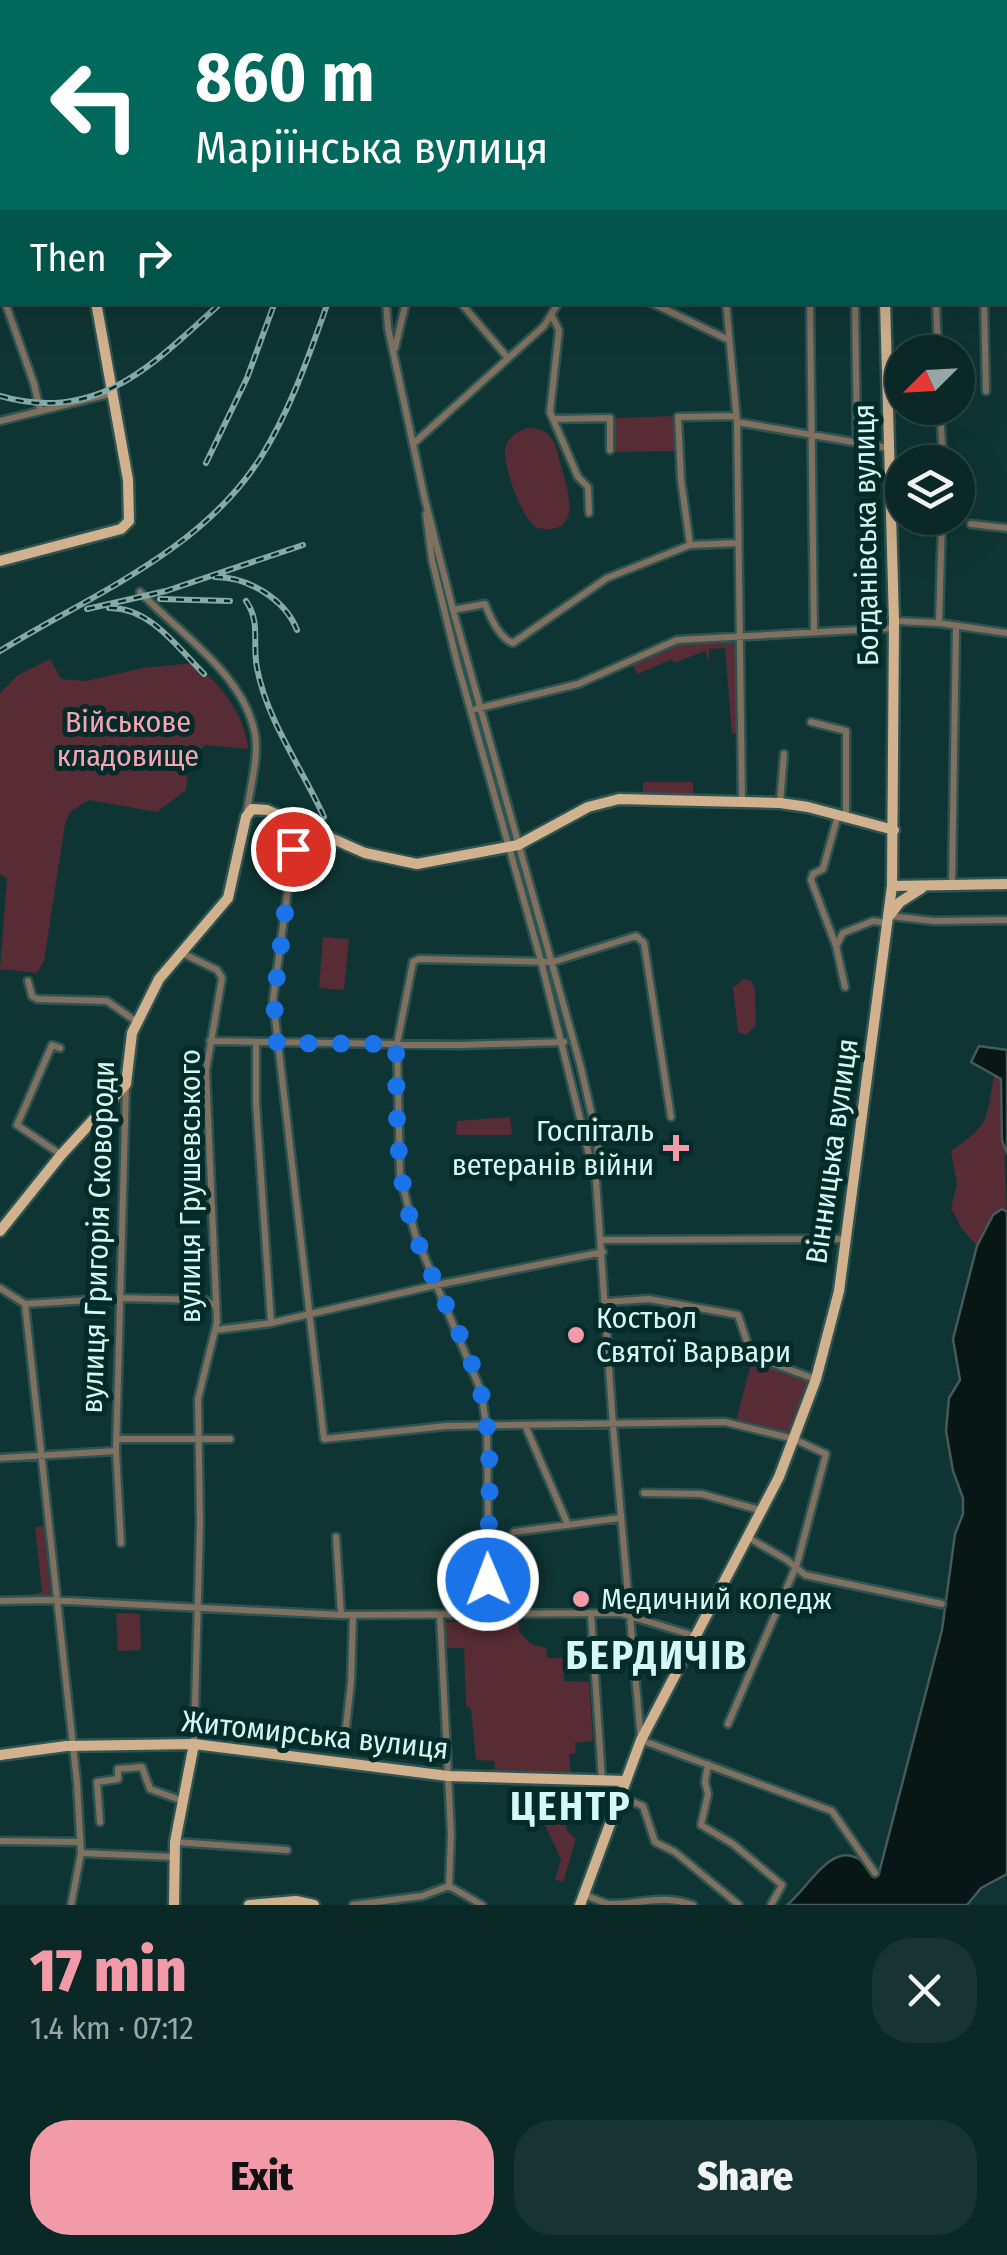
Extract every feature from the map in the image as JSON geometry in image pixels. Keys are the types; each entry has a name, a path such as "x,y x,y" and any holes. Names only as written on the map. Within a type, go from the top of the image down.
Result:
{"main road":[{"path":"0,560 115,531 127,524 130,514 97,305"},
{"name":"Богданівська вулиця","path":"885,305 891,445"},
{"name":"Богданівська вулиця","path":"892,535 892,890"},
{"path":"246,818 254,809 266,810 364,852 402,862 437,862 513,846 604,801 780,803 894,830"},
{"name":"вулиця Григорія Сковороди","path":"126,1084 127,1059 137,1022 159,979 228,898 246,818"},
{"path":"893,873 907,891"},
{"path":"892,890 1007,884"},
{"name":"Вінницька вулиця","path":"583,1900 642,1740 764,1511 816,1379 839,1291 892,890"},
{"path":"889,919 907,891"},
{"path":"0,1231 61,1155 126,1084"},
{"path":"172,1903 175,1842 194,1744"},
{"name":"Житомирська вулиця","path":"0,1757 71,1748 194,1744 448,1776 626,1781"},
{"path":"249,1905 314,1905"}],"street":[{"path":"6,305 40,410"},
{"path":"386,305 412,444 475,710"},
{"path":"393,354 405,305"},
{"path":"463,305 508,358"},
{"path":"412,444 552,316 558,305"},
{"path":"656,305 730,340"},
{"path":"726,305 736,419 742,801"},
{"path":"810,305 814,632"},
{"path":"854,305 856,443"},
{"path":"936,305 937,335"},
{"path":"984,305 986,391"},
{"path":"552,316 560,330 550,412 578,477 588,487 589,513"},
{"path":"0,420 112,393"},
{"path":"690,545 678,417 736,419 885,448"},
{"path":"553,419 610,418 610,450"},
{"path":"425,500 432,560 513,846 590,1169 596,1180"},
{"path":"975,524 1007,528"},
{"path":"939,623 942,535"},
{"path":"452,610 485,604 489,618 513,643 607,578 690,545 738,543"},
{"name":"вулиця Григорія Сковороди","path":"140,592 170,624 220,665 244,705 256,738 246,818"},
{"path":"475,710 578,684 677,640 939,623 1007,633"},
{"path":"952,886 956,626"},
{"path":"810,722 846,731 842,816 823,869 810,880 836,946 846,987"},
{"path":"780,803 784,754"},
{"path":"250,791 254,803 266,810"},
{"path":"296,822 274,1000 324,1439 486,1425 725,1422 794,1439 826,1454 796,1568 728,1724"},
{"path":"513,846 553,962 598,1142 596,1180 612,1426 642,1740 832,1811 875,1873"},
{"path":"836,946 843,933 873,921 1007,920"},
{"path":"489,1615 486,1425 481,1391 416,1234 400,1175 396,1044 415,960 553,962 640,938 671,1117"},
{"name":"вулиця Грушевського","path":"179,952 216,970 222,978 206,1071 216,1330 198,1399 194,1744"},
{"path":"28,981 32,996 37,998 107,1001 137,1022"},
{"path":"210,1041 574,1042"},
{"path":"256,1042 256,1103 271,1324"},
{"path":"60,1048 52,1045 17,1125 61,1155"},
{"name":"вулиця Григорія Сковороди","path":"120,1543 116,1451 126,1084"},
{"path":"602,1240 846,1239"},
{"path":"216,1330 271,1324 436,1285 602,1252"},
{"path":"0,1288 24,1304 120,1298 205,1300 215,1306"},
{"path":"606,1302 649,1299 738,1315 752,1356 816,1379"},
{"path":"24,1304 81,1854 71,1905"},
{"path":"526,1425 568,1524"},
{"path":"117,1438 230,1439"},
{"path":"0,1458 116,1451"},
{"path":"644,1493 702,1494 764,1511"},
{"path":"514,1532 620,1518"},
{"path":"336,1537 341,1615"},
{"path":"749,1538 805,1575 942,1604"},
{"path":"0,1601 198,1606 341,1615 630,1615 695,1636"},
{"path":"592,1614 602,1780"},
{"path":"344,1746 353,1615"},
{"path":"440,1616 449,1886"},
{"path":"708,1764 708,1794 701,1824 744,1852 782,1885 771,1905"},
{"path":"100,1822 96,1782 118,1780 118,1769 142,1767 150,1789 183,1801"},
{"path":"620,1797 643,1806 655,1842 675,1852 739,1905"},
{"path":"0,1841 80,1842"},
{"path":"175,1842 287,1850"},
{"path":"81,1854 174,1857"},
{"path":"353,1905 422,1896 449,1886"},
{"path":"449,1886 482,1905"},
{"path":"583,1900 634,1904 660,1898 692,1905"}],"green space":[{"path":"675,416 676,451 613,452 613,418"},
{"path":"527,428 542,430 557,450 569,499 567,519 562,526 537,528 515,493 505,451 507,442"},
{"path":"730,640 735,644 737,733 732,734 725,648 709,649 709,662 705,651 637,674 633,665 680,643"},
{"name":"Військове кладовище","path":"50,659 61,679 86,681 143,668 194,663 230,701 242,724 248,749 205,745 189,762 186,790 157,812 89,800 70,812 44,961 37,973 0,969 7,878 0,874 0,693 18,675"},
{"path":"643,782 693,782 693,795 643,795"},
{"path":"323,937 349,939 344,990 319,988"},
{"path":"743,979 751,981 755,989 756,1025 746,1035 738,1032 733,988"},
{"path":"994,1075 1001,1079 1007,1212 1002,1209 993,1216 977,1246 951,1208 957,1184 951,1151 984,1120"},
{"path":"839,1083 856,1086 851,1125 834,1123"},
{"path":"510,1117 512,1135 456,1135 457,1121"},
{"path":"752,1360 809,1379 790,1434 736,1421"},
{"path":"44,1526 51,1598 31,1598 30,1595 42,1592 35,1527"},
{"path":"116,1613 140,1614 141,1650 118,1651"},
{"path":"445,1622 519,1623 519,1632 531,1644 546,1648 547,1658 563,1658 564,1681 589,1682 593,1741 575,1743 576,1753 569,1754 571,1773 495,1772 494,1761 476,1760 471,1709 466,1706 464,1648 446,1648"},
{"path":"562,1798 562,1806 556,1807 558,1818 565,1820 567,1831 576,1839 563,1882 555,1879 561,1860 543,1820 537,1821 539,1801"}],"shaded area":[{"path":"979,1046 1007,1050 1007,1154 1002,1140 1001,1079 971,1062"},
{"path":"1002,1209 1007,1212 1007,1874 981,1888 967,1905 787,1905 837,1857 857,1858 875,1875 879,1873 942,1630 955,1534 963,1514 963,1498 953,1471 946,1431 949,1398 960,1380 953,1339 977,1246 993,1215"}],"railway":[{"path":"0,396 35,403 67,402 96,395 148,366 219,305"},
{"path":"206,463 247,378 274,305"},
{"path":"0,651 176,545 236,490 261,457 281,420 327,305"},
{"path":"87,609 166,591 303,545"},
{"path":"215,577 240,581 264,592 284,609 297,630"},
{"path":"160,599 230,601"},
{"path":"246,601 255,625 262,688 324,817"},
{"path":"109,608 124,609 150,622 204,674"}],"place":[{"name":"Госпіталь ветеранів війни","path":"676,1148"},
{"name":"Костьол Святої Варвари","path":"576,1335"},
{"name":"Медичний коледж","path":"581,1599"}],"district":[{"name":"БЕРДИЧІВ","path":"657,1655"},
{"name":"ЦЕНТР","path":"571,1806"}],"route":[{"path":"293,849 274,1000 277,1043 396,1044 400,1175 406,1205 481,1391 487,1430 488,1580"}]}
